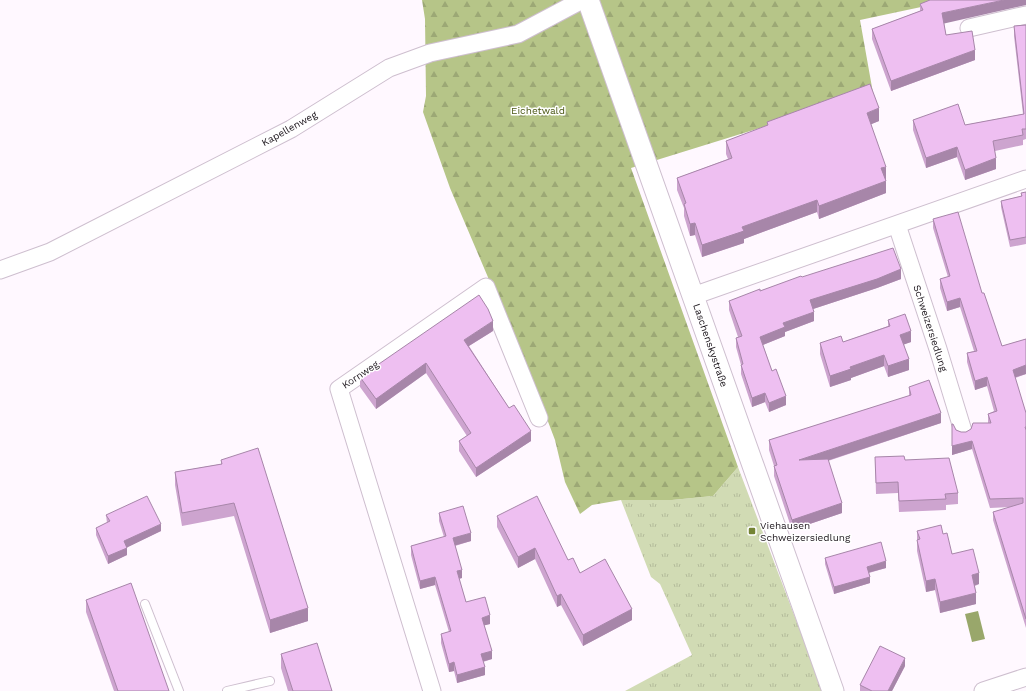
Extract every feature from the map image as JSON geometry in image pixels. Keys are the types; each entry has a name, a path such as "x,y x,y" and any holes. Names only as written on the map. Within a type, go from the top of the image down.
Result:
{"street":[{"name":"Kapellenweg","path":"0,270 50,252 290,128 389,68 430,53 518,34 582,0"},
{"name":"Laschenskystraße","path":"588,0 833,691"},
{"path":"969,28 1026,15"},
{"path":"693,296 1026,179"},
{"name":"Schweizersiedlung","path":"897,225 938,349 963,431"},
{"name":"Kornweg","path":"432,691 339,388 486,287 539,418"},
{"path":"990,690 1026,677"}],"lane":[{"path":"145,604 179,691"},
{"path":"227,691 270,681"}],"green space":[{"name":"Eichetwald","path":"422,0 954,0 860,20 873,93 631,168 738,467 713,496 672,500 621,500 592,505 580,514 565,482 555,440 536,390 450,188 423,112 426,96 425,19"},
{"path":"738,467 823,691 625,691 692,655 660,584 651,577 621,500 672,500 713,496"}],"shaded area":[{"path":"978,611 985,639 972,642 965,614"}],"building":[{"path":"930,0 1004,0 942,13 946,35 972,31 975,50 891,81 872,29 923,10 920,4"},
{"path":"1026,25 1026,129 1022,129 1023,135 993,141 996,158 965,170 957,147 926,158 913,120 958,104 965,125 1024,114 1014,26"},
{"path":"870,84 879,108 867,113 886,167 881,168 886,181 819,206 817,200 742,227 744,231 702,245 695,223 690,224 684,204 686,203 677,178 732,158 726,141 768,125 767,122"},
{"path":"1026,192 1026,237 1010,240 1001,201 1022,196 1021,193"},
{"path":"958,212 982,293 984,293 1002,346 1026,339 1026,365 1013,370 1026,413 1026,619 993,512 1023,503 1023,498 990,499 972,441 952,446 952,424 956,430 966,432 971,429 973,423 991,423 988,414 997,411 987,377 975,381 967,353 977,351 960,298 947,302 940,279 950,276 933,219"},
{"path":"893,248 901,269 877,279 810,300 814,312 783,323 785,327 760,337 772,371 776,369 786,396 769,403 765,393 752,398 741,365 743,364 736,338 742,336 729,301 760,289 760,291 801,276 802,277"},
{"path":"479,295 488,309 493,321 464,340 509,408 514,405 531,431 476,468 459,441 471,433 426,363 376,399 360,377"},
{"path":"905,314 911,331 900,335 909,359 888,366 884,355 830,376 820,343 841,336 843,342 890,326 888,320"},
{"path":"929,380 941,413 799,460 828,459 842,503 792,520 774,466 777,465 769,440 911,395 909,387"},
{"path":"258,448 308,608 270,620 234,503 182,513 175,472 222,464 221,460"},
{"path":"904,456 905,460 949,458 958,493 945,494 946,499 899,501 898,482 876,483 875,457"},
{"path":"147,496 161,524 124,541 127,548 108,556 96,528 110,521 106,515"},
{"path":"537,496 568,560 573,558 580,573 605,559 632,609 583,635 561,594 557,596 535,548 518,557 497,516"},
{"path":"463,506 471,533 453,538 462,570 457,571 466,602 485,597 490,615 482,618 492,651 481,654 485,667 457,675 454,662 449,664 441,634 451,631 435,577 420,581 411,546 446,536 439,513"},
{"path":"941,525 943,534 947,533 952,554 973,549 979,573 972,575 976,593 940,602 935,579 926,581 917,540 920,539 917,531"},
{"path":"881,542 886,561 867,567 870,577 834,587 825,558"},
{"path":"131,583 169,691 118,691 86,600"},
{"path":"317,643 332,691 293,691 281,654"},
{"path":"880,646 905,658 888,691 872,691 860,685"}],"place":[{"name":"Viehausen Schweizersiedlung","path":"752,531"}]}
